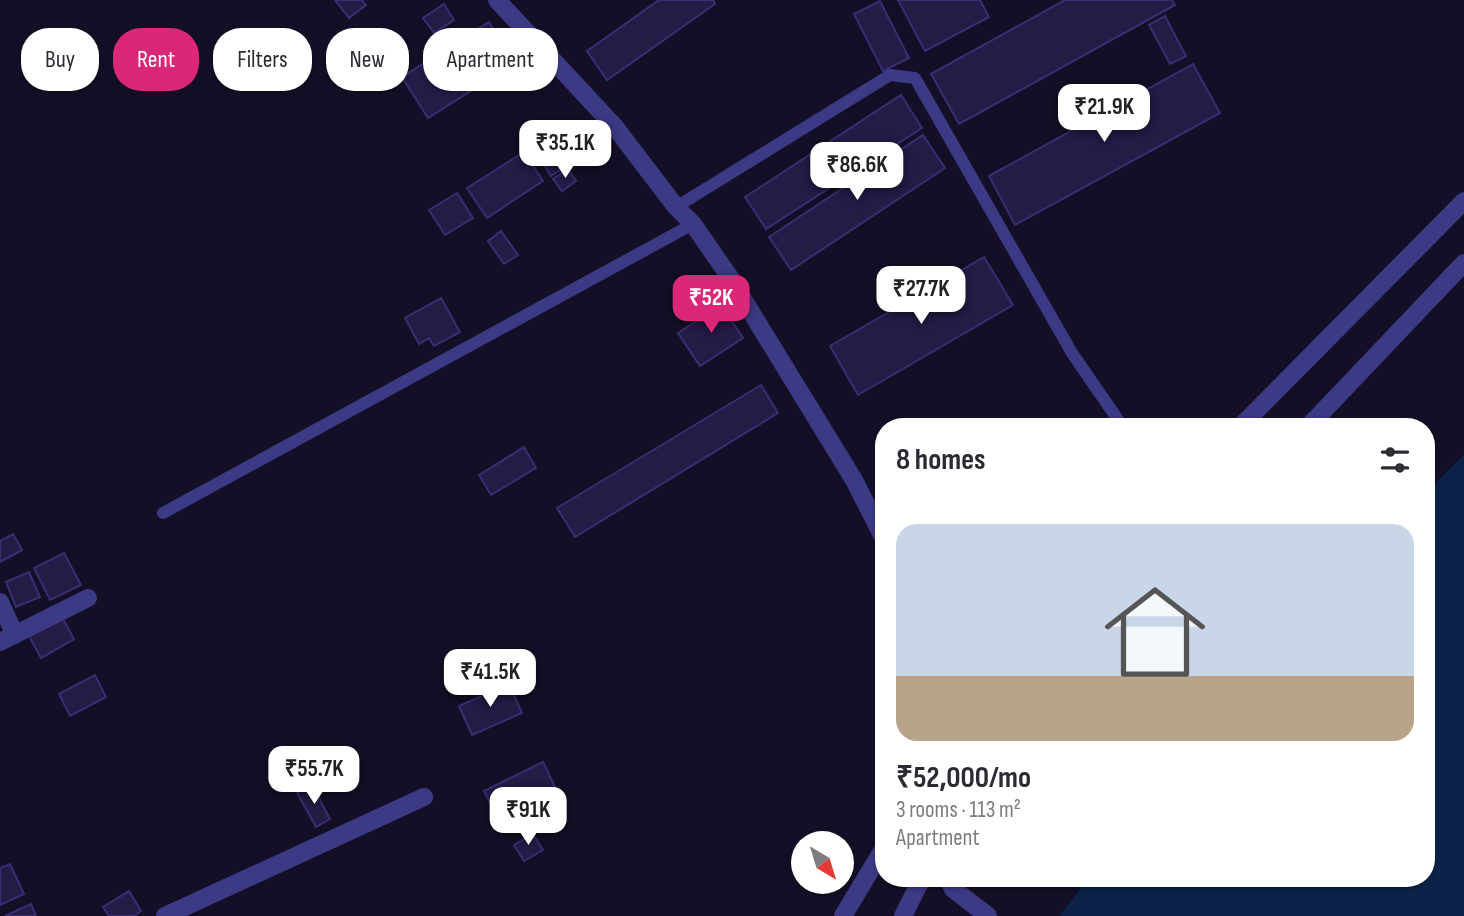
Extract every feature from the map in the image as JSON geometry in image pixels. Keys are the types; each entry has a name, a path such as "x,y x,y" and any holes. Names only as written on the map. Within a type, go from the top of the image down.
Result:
{"street":[{"path":"497,0 615,127 676,207 693,224 729,276 854,480 875,521"},
{"path":"1249,418 1464,201"},
{"path":"1317,418 1464,263"},
{"path":"0,602 7,639 88,598"},
{"path":"165,916 424,797"},
{"path":"844,916 875,863"},
{"path":"903,916 918,887"},
{"path":"952,887 985,915"}],"lane":[{"path":"676,207 890,75 915,78 1072,352 1117,418"},
{"path":"163,513 693,224"}],"water":[{"path":"1464,455 1464,916 1060,916 1081,887 1435,887 1435,483"}],"building":[{"path":"335,0 362,0 366,5 349,18"},
{"path":"659,0 713,0 715,4 607,80 587,51"},
{"path":"898,0 980,0 989,17 925,51"},
{"path":"1065,0 1172,0 1175,5 959,124 931,74"},
{"path":"880,1 909,58 883,71 854,14"},
{"path":"444,4 454,20 442,28 430,28 423,18"},
{"path":"1165,16 1186,56 1170,64 1149,25"},
{"path":"489,22 493,28 480,28"},
{"path":"423,64 423,91 471,91 428,118 409,88 409,73"},
{"path":"1193,64 1220,113 1015,225 989,176"},
{"path":"901,95 922,128 766,229 745,197"},
{"path":"923,135 945,168 791,270 769,237"},
{"path":"547,138 565,167 551,176 533,147"},
{"path":"524,152 543,181 487,218 467,188"},
{"path":"568,169 576,181 562,191 553,179"},
{"path":"457,193 473,218 445,235 429,210"},
{"path":"501,231 518,255 504,264 488,241"},
{"path":"984,257 1013,305 858,395 830,346"},
{"path":"441,298 460,332 434,346 429,338 419,344 405,318"},
{"path":"721,305 743,338 700,366 678,333"},
{"path":"761,385 778,413 575,537 557,508"},
{"path":"524,447 536,468 491,495 479,475"},
{"path":"13,534 22,550 0,562 0,541"},
{"path":"64,553 81,585 50,600 34,568"},
{"path":"29,572 40,597 16,607 6,582"},
{"path":"62,617 74,639 41,658 29,636"},
{"path":"95,675 106,697 70,716 59,694"},
{"path":"509,684 522,713 472,735 459,706"},
{"path":"543,762 557,791 499,820 484,791"},
{"path":"312,785 330,819 316,827 297,793"},
{"path":"533,834 543,850 524,861 514,845"},
{"path":"10,864 24,894 0,905 0,868"},
{"path":"129,891 141,911 134,916 109,916 103,907"},
{"path":"31,904 36,916 5,916"}]}
